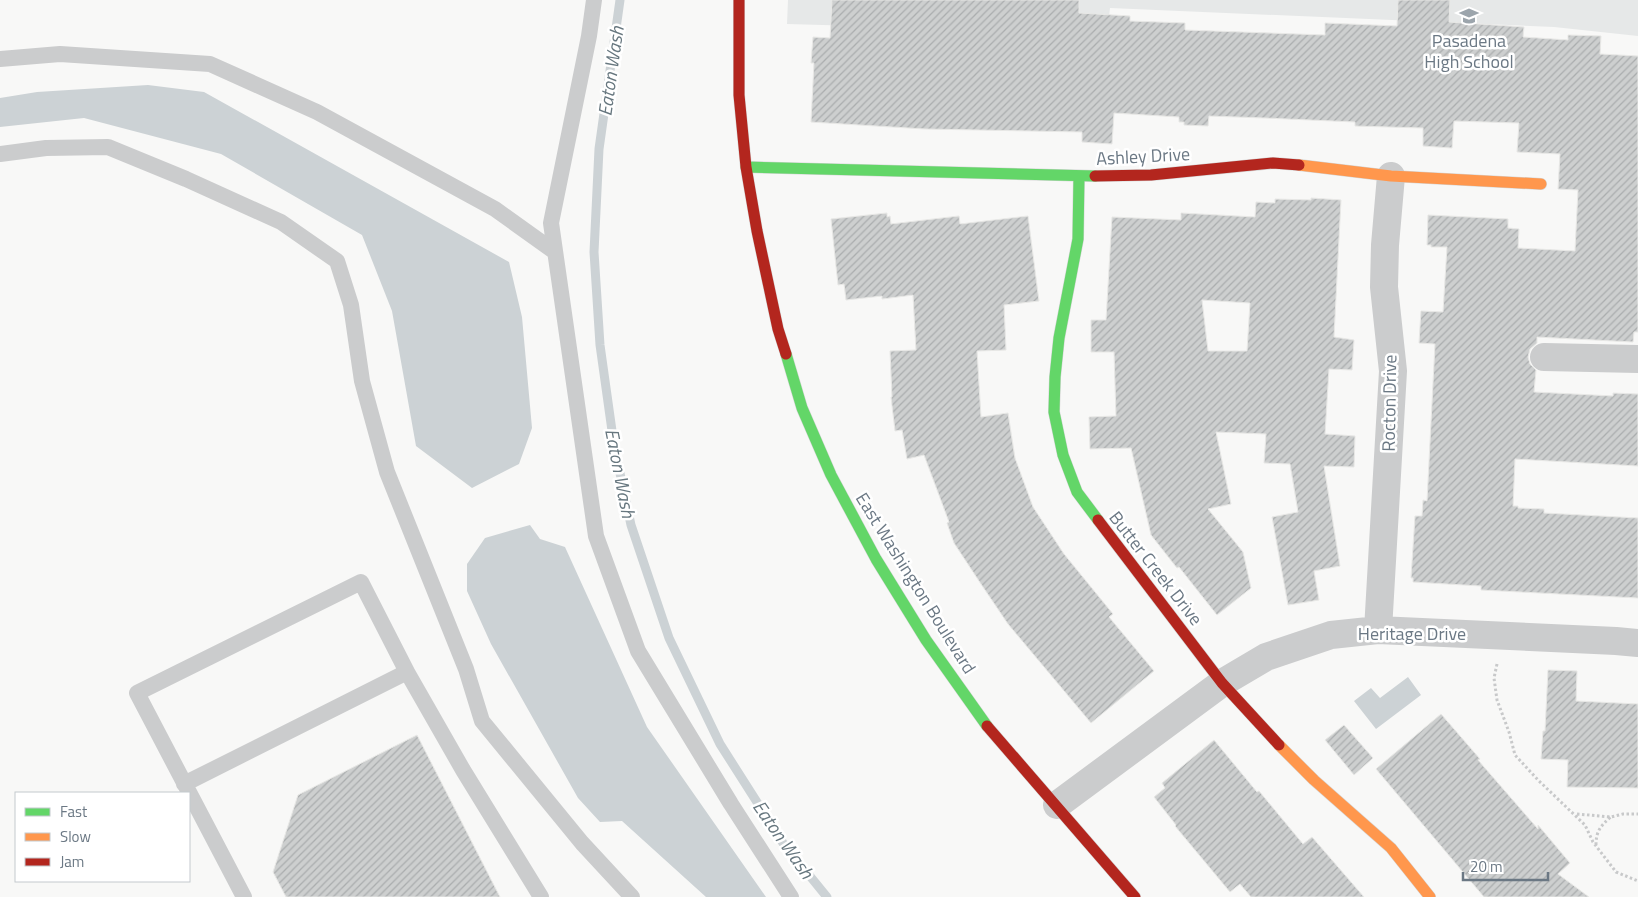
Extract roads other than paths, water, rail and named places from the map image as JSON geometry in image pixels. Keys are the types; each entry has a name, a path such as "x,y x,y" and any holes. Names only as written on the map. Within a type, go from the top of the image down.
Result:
{"street":[{"name":"East Washington Boulevard","path":"739,0 739,95 746,167 757,231 778,329 802,408 831,476 876,559 926,640 981,718 1135,897"},
{"name":"Ashley Drive","path":"746,167 1079,176 1151,175 1273,163 1317,166 1391,176 1541,184"},
{"name":"Butter Creek Drive","path":"1079,176 1078,239 1059,338 1054,412 1063,455 1077,492 1222,683 1314,780 1391,848 1430,897"},
{"name":"Rocton Drive","path":"1378,630 1393,370 1384,287 1385,245 1391,176"},
{"path":"1544,357 1638,359"},
{"name":"Heritage Drive","path":"1057,805 1222,683 1266,657 1331,635 1378,630 1638,643"}],"lane":[{"path":"594,0 589,36 551,223 596,536 638,651 731,804 791,897"},
{"path":"0,59 60,54 210,64 317,112 495,210 556,252"},
{"path":"0,154 46,148 108,147 186,178 281,222 337,261 351,306 362,381 387,472 466,669 482,721 582,843 632,897"},
{"path":"188,792 137,693 361,582 407,672 463,770 533,886 542,897"},
{"path":"184,784 407,672"},
{"path":"190,795 244,897"}],"waterway":[{"name":"Eaton Wash","path":"620,0 599,149 594,252 600,345 614,445 631,525 669,638 720,744 783,843 827,897"}],"place":[{"name":"Pasadena High School","path":"1469,16"}]}
